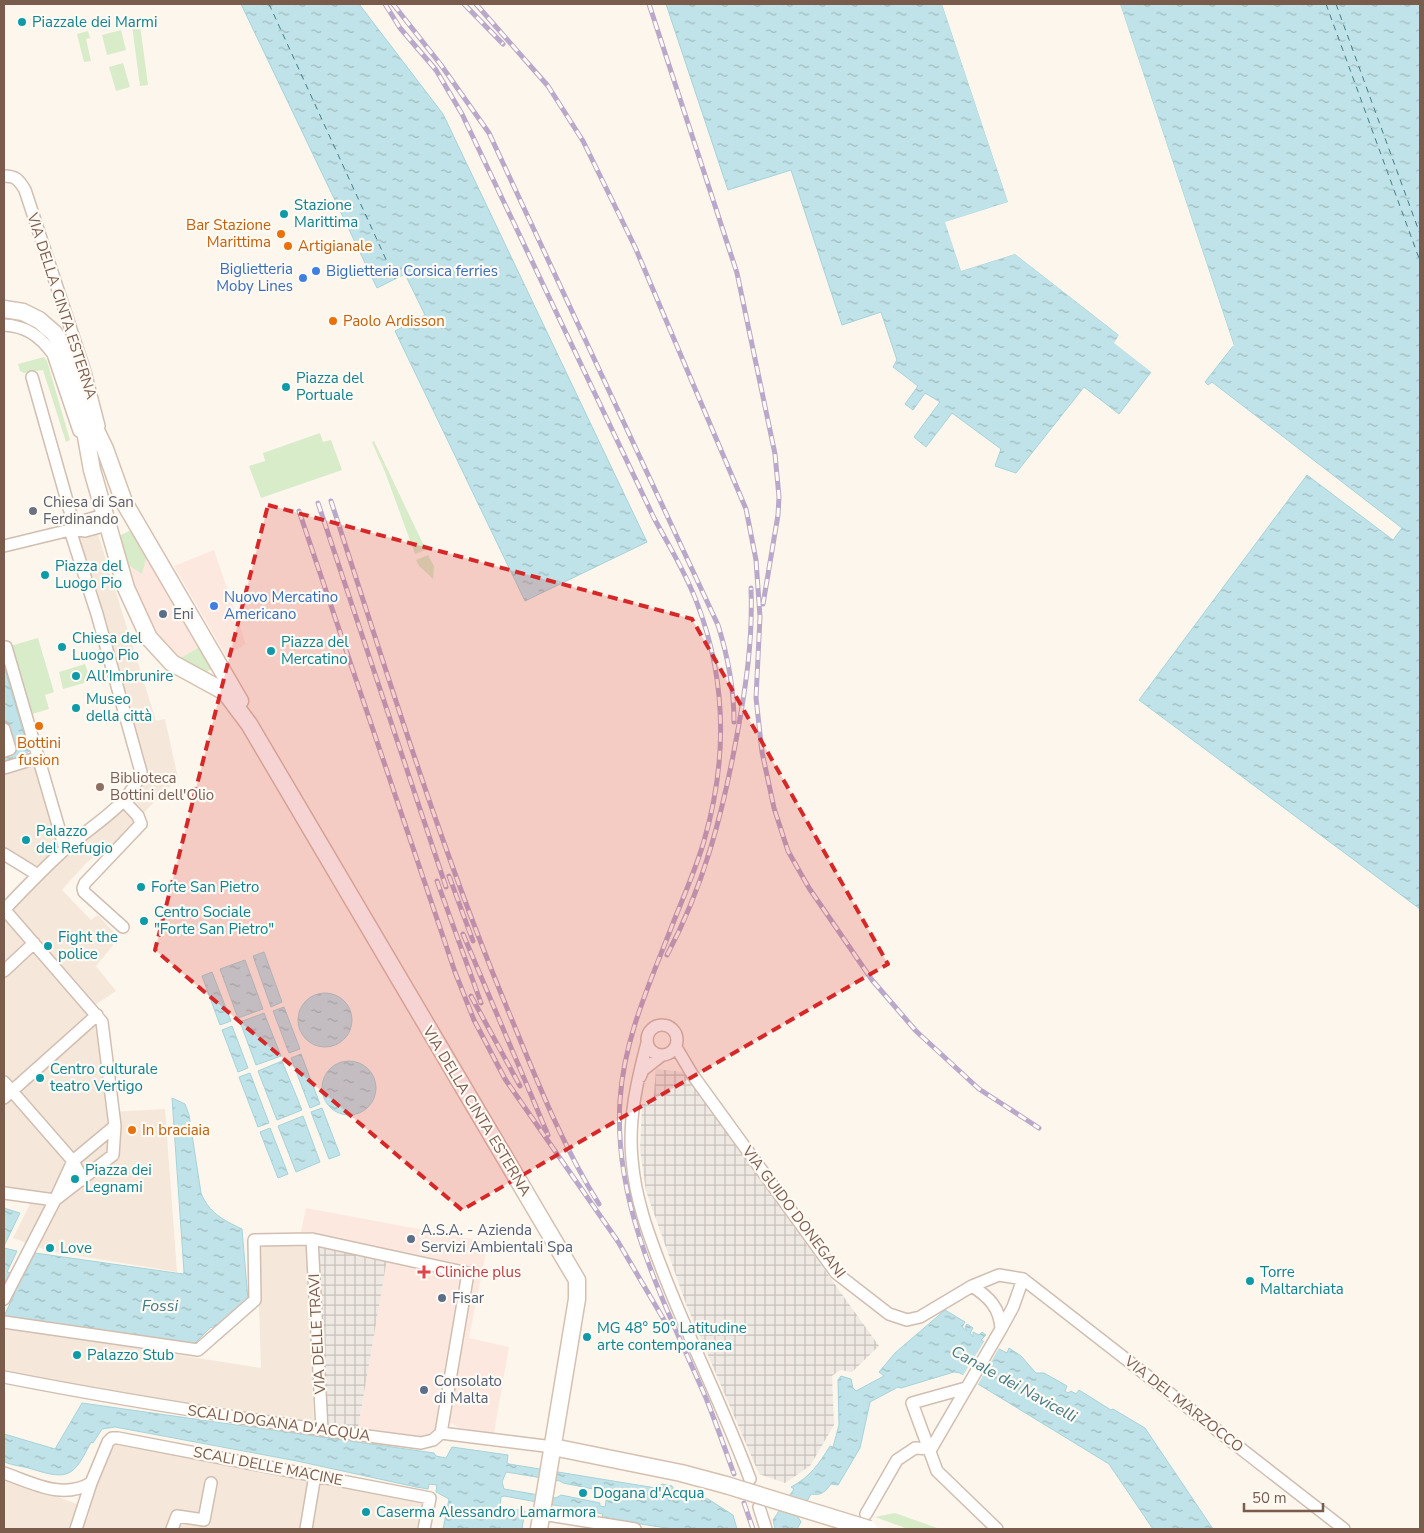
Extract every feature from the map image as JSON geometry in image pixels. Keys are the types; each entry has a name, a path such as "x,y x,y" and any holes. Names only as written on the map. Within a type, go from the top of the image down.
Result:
{"main road":[{"name":"VIA DELLA CINTA ESTERNA","path":"4,309 30,314 48,327 64,348 78,392 105,450 124,502 235,689 250,724 577,1280 577,1299 540,1522"},
{"name":"VIA DELLA CINTA ESTERNA","path":"78,392 92,470 106,520 126,588 149,638 172,663 225,692 250,724"},
{"path":"202,680 210,678 216,672 219,664"},
{"path":"553,1447 681,1473 867,1522"}],"street":[{"name":"VIA DELLA CINTA ESTERNA","path":"4,176 13,176 20,180 25,190 85,372 105,450"},
{"name":"VIA DELLA CINTA ESTERNA","path":"4,325 26,330 37,336 53,354 92,470"},
{"path":"4,1193 55,1200 113,1155 115,1126 102,1022 4,910 65,849 123,800 137,784 141,772 72,529 32,377"},
{"path":"4,546 72,529 83,521 106,520"},
{"path":"6,648 65,849"},
{"path":"4,729 10,749 4,751"},
{"path":"4,768 37,758"},
{"path":"123,800 138,816 141,824 91,876 83,888 84,892 123,926"},
{"path":"4,854 38,875"},
{"path":"4,971 34,943"},
{"path":"83,1180 73,1160 6,1090 97,1015"},
{"path":"639,1078 643,1070 661,1056 670,1054 676,1047 678,1037 672,1028 662,1024 657,1025 649,1032 632,1110 631,1149 639,1202 650,1238 686,1332 732,1433 750,1479"},
{"path":"647,1043 652,1052 661,1056"},
{"name":"VIA GUIDO DONEGANI","path":"676,1047 692,1074 836,1273 870,1301 889,1314 911,1320 920,1317 972,1286"},
{"path":"4,1299 55,1200 73,1160 115,1126"},
{"path":"4,1322 198,1350 255,1300 254,1240 312,1238 468,1273 441,1433 553,1447"},
{"name":"VIA DELLE TRAVI","path":"312,1238 322,1430"},
{"name":"VIA DEL MARZOCCO","path":"972,1286 999,1275 1023,1279 1344,1529"},
{"path":"931,1449 1001,1330 1013,1307 1023,1279"},
{"path":"972,1286 987,1296 995,1306 1001,1330"},
{"name":"SCALI DOGANA D'ACQUA","path":"4,1377 118,1398 322,1430 422,1443 433,1440 441,1433"},
{"path":"966,1388 912,1403 931,1449 931,1457 937,1471 997,1529"},
{"name":"SCALI DELLE MACINE","path":"91,1483 108,1442 112,1438 118,1438 430,1498 424,1529"},
{"path":"867,1522 895,1463 901,1456 915,1448 931,1449"},
{"path":"4,1473 58,1491 76,1491 91,1483"},
{"path":"306,1529 315,1475"},
{"path":"76,1529 91,1483"},
{"path":"172,1529 177,1516 208,1520 211,1483"},
{"path":"759,1507 766,1529"},
{"path":"540,1522 635,1529"}],"highlighted area":[{"path":"268,505 692,619 888,964 462,1210 155,950"}],"shaded area":[{"path":"97,531 156,721 165,719 178,778 115,842 86,863 62,890 91,920 98,915 119,938 96,966 116,991 89,1009 100,1023 110,1112 165,1109 177,1272 49,1251 13,1238 35,1194 4,1188 4,1101 17,1089 4,1075 4,914 43,875 4,851 4,770 36,760 64,853 146,782 77,537"},
{"path":"146,550 202,645 178,660 163,646 142,616 125,560"},
{"name":"Nuovo Mercatino Americano","path":"214,550 246,644 226,656 174,566"},
{"path":"656,1069 683,1072 879,1346 852,1372 840,1370 832,1376 834,1425 810,1466 785,1483 759,1474 686,1304 646,1191 640,1150 642,1104 653,1104"},
{"path":"306,1208 488,1242 469,1338 509,1347 494,1433 459,1428 447,1421 427,1437 358,1428 388,1250 301,1232"},
{"path":"306,1240 314,1425 4,1372 4,1327 261,1368 257,1244"},
{"path":"315,1242 387,1259 358,1428 321,1424"},
{"path":"112,1440 422,1499 417,1529 4,1529 4,1477 88,1508"}],"green space":[{"path":"140,25 148,85 140,86 132,26"},
{"path":"121,30 126,50 107,55 102,35"},
{"path":"88,31 90,38 86,39 91,61 84,62 77,34"},
{"path":"123,63 130,87 116,91 109,67"},
{"path":"44,357 47,361 70,440 66,442 43,370 24,373 20,371 18,364"},
{"path":"320,433 323,442 331,440 342,470 261,498 249,466 265,461 263,453"},
{"path":"374,441 426,550 415,554 372,442"},
{"path":"131,530 147,555 142,574 127,564 119,536"},
{"path":"428,555 434,566 433,579 419,566 416,560"},
{"path":"38,638 54,692 45,695 49,709 29,715 10,646"},
{"path":"201,646 212,668 207,672 179,659"},
{"path":"85,664 91,681 63,689 59,672"},
{"path":"895,1513 940,1529 908,1529 875,1517"}],"water":[{"path":"241,4 359,4 443,114 647,542 525,601 395,331 425,315 405,274 377,288"},
{"path":"666,4 942,4 1008,202 946,222 961,271 1015,254 1120,336 1115,343 1151,372 1119,414 1084,387 1016,473 995,466 1001,449 952,413 926,447 914,437 940,402 925,393 913,410 905,404 918,386 893,367 897,360 881,312 842,325 791,170 728,190"},
{"path":"1120,4 1420,4 1420,909 1139,700 1307,475 1393,540 1402,528 1212,382 1208,385 1205,382 1234,345"},
{"path":"4,666 29,751 15,762 4,765 4,757 11,752 4,720"},
{"path":"264,952 282,1002 271,1007 253,956"},
{"path":"245,960 263,1009 238,1018 220,969"},
{"path":"212,972 231,1021 220,1025 202,976"},
{"path":"325,993 335,995 344,1001 350,1010 352,1020 350,1030 344,1039 335,1045 325,1047 315,1045 306,1039 300,1030 298,1020 300,1010 306,1001 315,995"},
{"path":"284,1007 300,1049 289,1053 273,1011"},
{"path":"264,1013 281,1056 256,1065 240,1022"},
{"path":"232,1026 248,1068 238,1072 222,1030"},
{"path":"301,1054 320,1104 310,1108 291,1058"},
{"path":"282,1061 302,1110 277,1120 258,1071"},
{"path":"349,1061 359,1063 368,1069 374,1078 376,1088 374,1098 368,1107 359,1113 349,1115 339,1113 330,1107 324,1098 322,1088 324,1078 330,1069 339,1063"},
{"path":"250,1073 269,1123 258,1127 239,1077"},
{"name":"Fossi","path":"172,1098 185,1104 189,1115 201,1193 204,1200 217,1215 242,1229 248,1300 215,1330 211,1327 193,1345 4,1316 15,1293 4,1288 4,1248 17,1251 7,1272 23,1277 35,1253 183,1274"},
{"path":"322,1108 340,1155 329,1159 311,1112"},
{"path":"303,1116 320,1162 296,1172 278,1126"},
{"path":"270,1128 288,1174 278,1178 260,1132"},
{"path":"4,1208 20,1213 4,1246"},
{"name":"Canale dei Navicelli","path":"945,1310 965,1322 962,1327 967,1331 965,1327 967,1324 973,1328 970,1333 973,1337 973,1332 979,1335 982,1332 986,1335 981,1340 1007,1353 1009,1348 1021,1356 1036,1373 1044,1373 1067,1386 1065,1391 1068,1393 1071,1391 1076,1394 1079,1390 1145,1428 1213,1529 1153,1529 1109,1464 960,1373 954,1372 901,1388 898,1387 870,1402 860,1448 838,1485 831,1484 822,1493 811,1494 798,1517 801,1522 797,1529 775,1529 773,1520 794,1489 791,1487 809,1474 830,1446 833,1447 839,1425 838,1380 841,1376 851,1379 853,1388 856,1391 884,1376 879,1372 895,1353"},
{"path":"82,1403 434,1453 436,1456 446,1458 452,1447 508,1455 507,1463 509,1464 656,1488 662,1484 672,1486 676,1492 708,1499 733,1515 737,1529 673,1529 602,1518 603,1514 504,1496 501,1497 500,1507 525,1511 522,1529 443,1529 449,1499 436,1492 437,1485 429,1484 428,1489 416,1487 297,1461 115,1427 102,1429 93,1443 91,1442 75,1469 62,1475 54,1475 4,1462 4,1434 55,1449","holes":["506,1472 560,1481 603,1491 604,1488 608,1489 605,1507 600,1506 600,1503 561,1495 556,1498 504,1489 502,1482"]}],"pier":[{"path":"942,4 945,4 1011,202 949,224 962,268 1016,252 1121,334 1118,342 1154,371 1151,372 1114,343 1119,335 1015,254 961,271 945,222 1008,202"},
{"path":"1118,4 1120,4 1234,346 1230,347 1231,345"},
{"path":"987,1337 986,1340 999,1348 977,1386 962,1377"}],"ferry route":[{"path":"269,4 395,279"},
{"path":"1326,4 1420,261"},
{"path":"1336,4 1420,234"}],"railway":[{"path":"385,4 400,28 436,70 462,114 654,518 688,581 707,632 714,662 720,722 720,752 712,811 696,864 638,1014 626,1056 620,1100 620,1139 625,1178 633,1216 645,1254 674,1327 706,1398 734,1474"},
{"path":"393,4 441,65 489,133 718,625 730,673 734,722"},
{"path":"464,4 503,44"},
{"path":"476,4 548,86 583,141 635,247 746,509 756,560 760,617 756,698 762,752 774,808 788,851 809,888 872,980 916,1031 979,1089 1039,1128"},
{"path":"649,4 737,273 775,454 779,497 778,515 763,604"},
{"path":"331,501 416,762 486,956 552,1114 574,1160 599,1204"},
{"path":"318,503 446,887"},
{"path":"299,511 455,972 474,1020 505,1079 617,1240 667,1325"},
{"path":"667,955 692,902 702,875 725,792 746,680 751,626 751,588"},
{"path":"449,876 473,941"},
{"path":"437,881 481,1003"},
{"path":"463,934 548,1135"},
{"path":"471,996 520,1086"},
{"path":"744,1503 753,1529"}],"place":[{"name":"Piazzale dei Marmi","path":"22,22"},
{"name":"Stazione Marittima","path":"284,214"},
{"name":"Bar Stazione Marittima","path":"281,234"},
{"name":"Artigianale","path":"288,246"},
{"name":"Biglietteria Corsica ferries","path":"316,271"},
{"name":"Biglietteria Moby Lines","path":"303,278"},
{"name":"Paolo Ardisson","path":"333,321"},
{"name":"Piazza del Portuale","path":"286,387"},
{"name":"Chiesa di San Ferdinando","path":"33,511"},
{"name":"Piazza del Luogo Pio","path":"45,575"},
{"name":"Nuovo Mercatino Americano","path":"214,606"},
{"name":"Eni","path":"163,614"},
{"name":"Chiesa del Luogo Pio","path":"62,647"},
{"name":"Piazza del Mercatino","path":"271,651"},
{"name":"All’Imbrunire","path":"76,676"},
{"name":"Museo della città","path":"76,708"},
{"name":"Bottini fusion","path":"39,726"},
{"name":"Biblioteca Bottini dell'Olio","path":"100,787"},
{"name":"Palazzo del Refugio","path":"26,840"},
{"name":"Forte San Pietro","path":"141,887"},
{"name":"Centro Sociale \"Forte San Pietro\"","path":"144,921"},
{"name":"Fight the police","path":"48,946"},
{"name":"Centro culturale teatro Vertigo","path":"40,1078"},
{"name":"In braciaia","path":"132,1130"},
{"name":"Piazza dei Legnami","path":"75,1179"},
{"name":"A.S.A. - Azienda Servizi Ambientali Spa","path":"411,1239"},
{"name":"Love","path":"50,1248"},
{"name":"Cliniche plus","path":"424,1272"},
{"name":"Torre Maltarchiata","path":"1250,1281"},
{"name":"Fisar","path":"442,1298"},
{"name":"MG 48° 50° Latitudine arte contemporanea","path":"587,1337"},
{"name":"Palazzo Stub","path":"77,1355"},
{"name":"Consolato di Malta","path":"424,1390"},
{"name":"Dogana d'Acqua","path":"583,1493"},
{"name":"Caserma Alessandro Lamarmora","path":"366,1512"}]}
